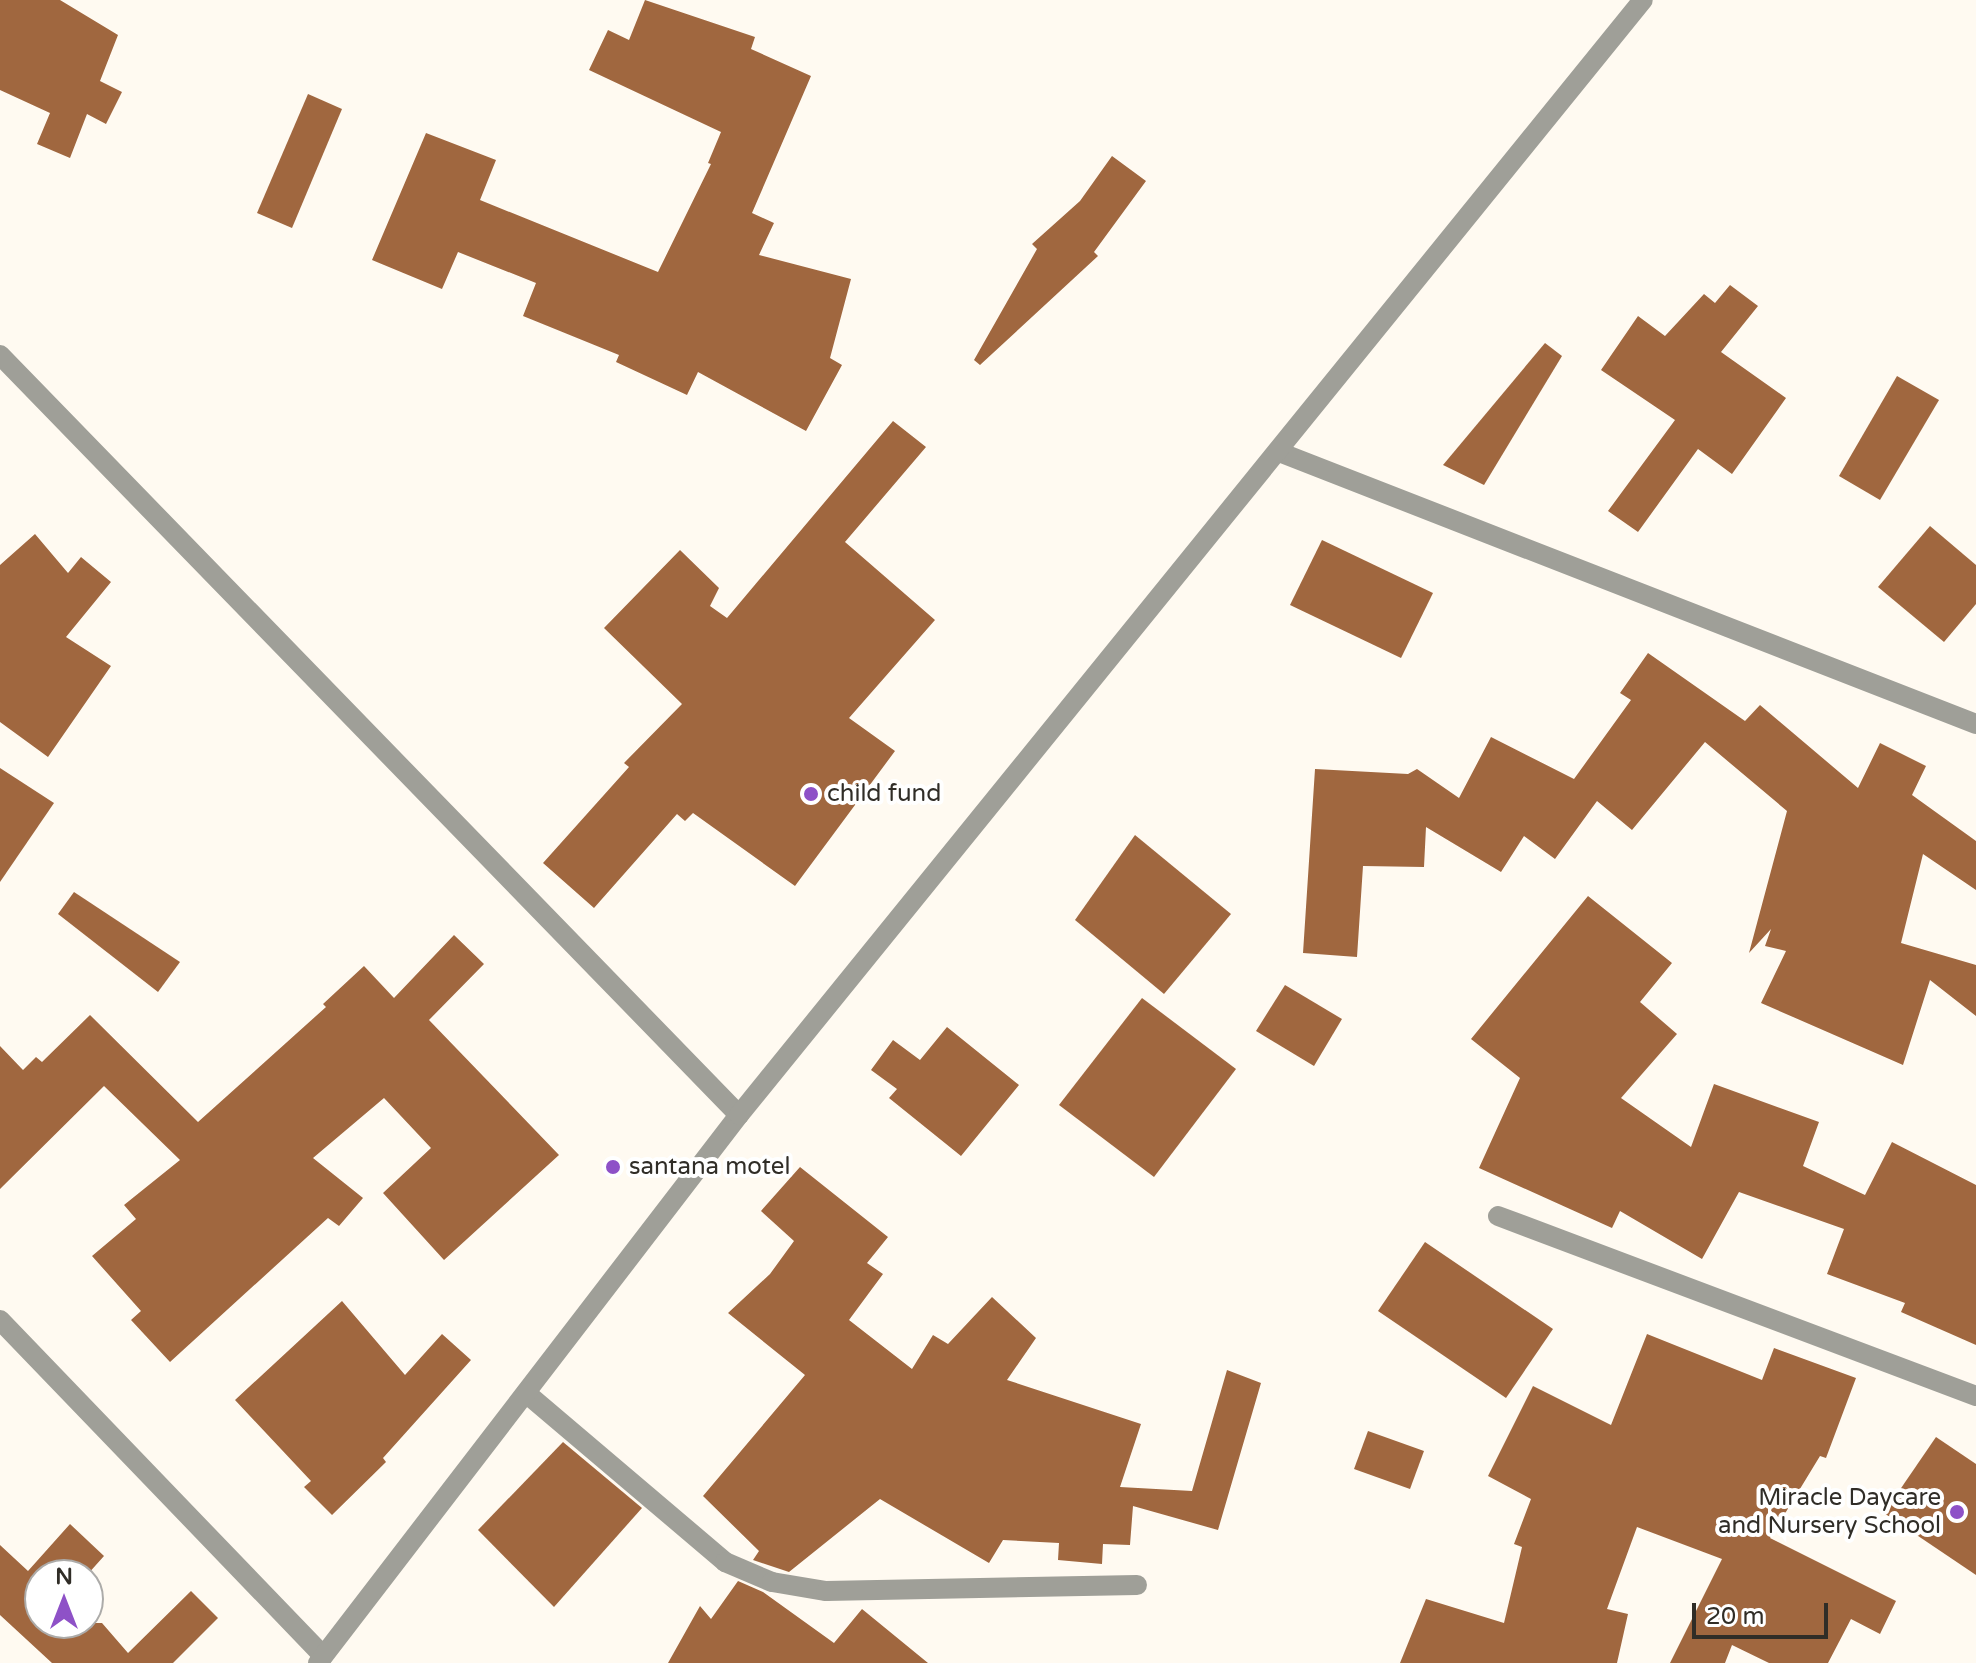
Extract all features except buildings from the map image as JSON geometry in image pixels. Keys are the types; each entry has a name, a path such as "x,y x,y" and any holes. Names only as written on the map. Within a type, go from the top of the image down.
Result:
{"street":[{"path":"0,1320 320,1660 739,1115 1643,0"},
{"path":"0,355 739,1115"},
{"path":"1279,452 1976,724"},
{"path":"1498,1216 1976,1396"},
{"path":"526,1393 725,1562 772,1582 826,1591 1137,1585"}],"place":[{"name":"child fund","path":"811,794"},
{"name":"santana motel","path":"613,1167"},
{"name":"Miracle Daycare and Nursery School","path":"1957,1512"}]}
